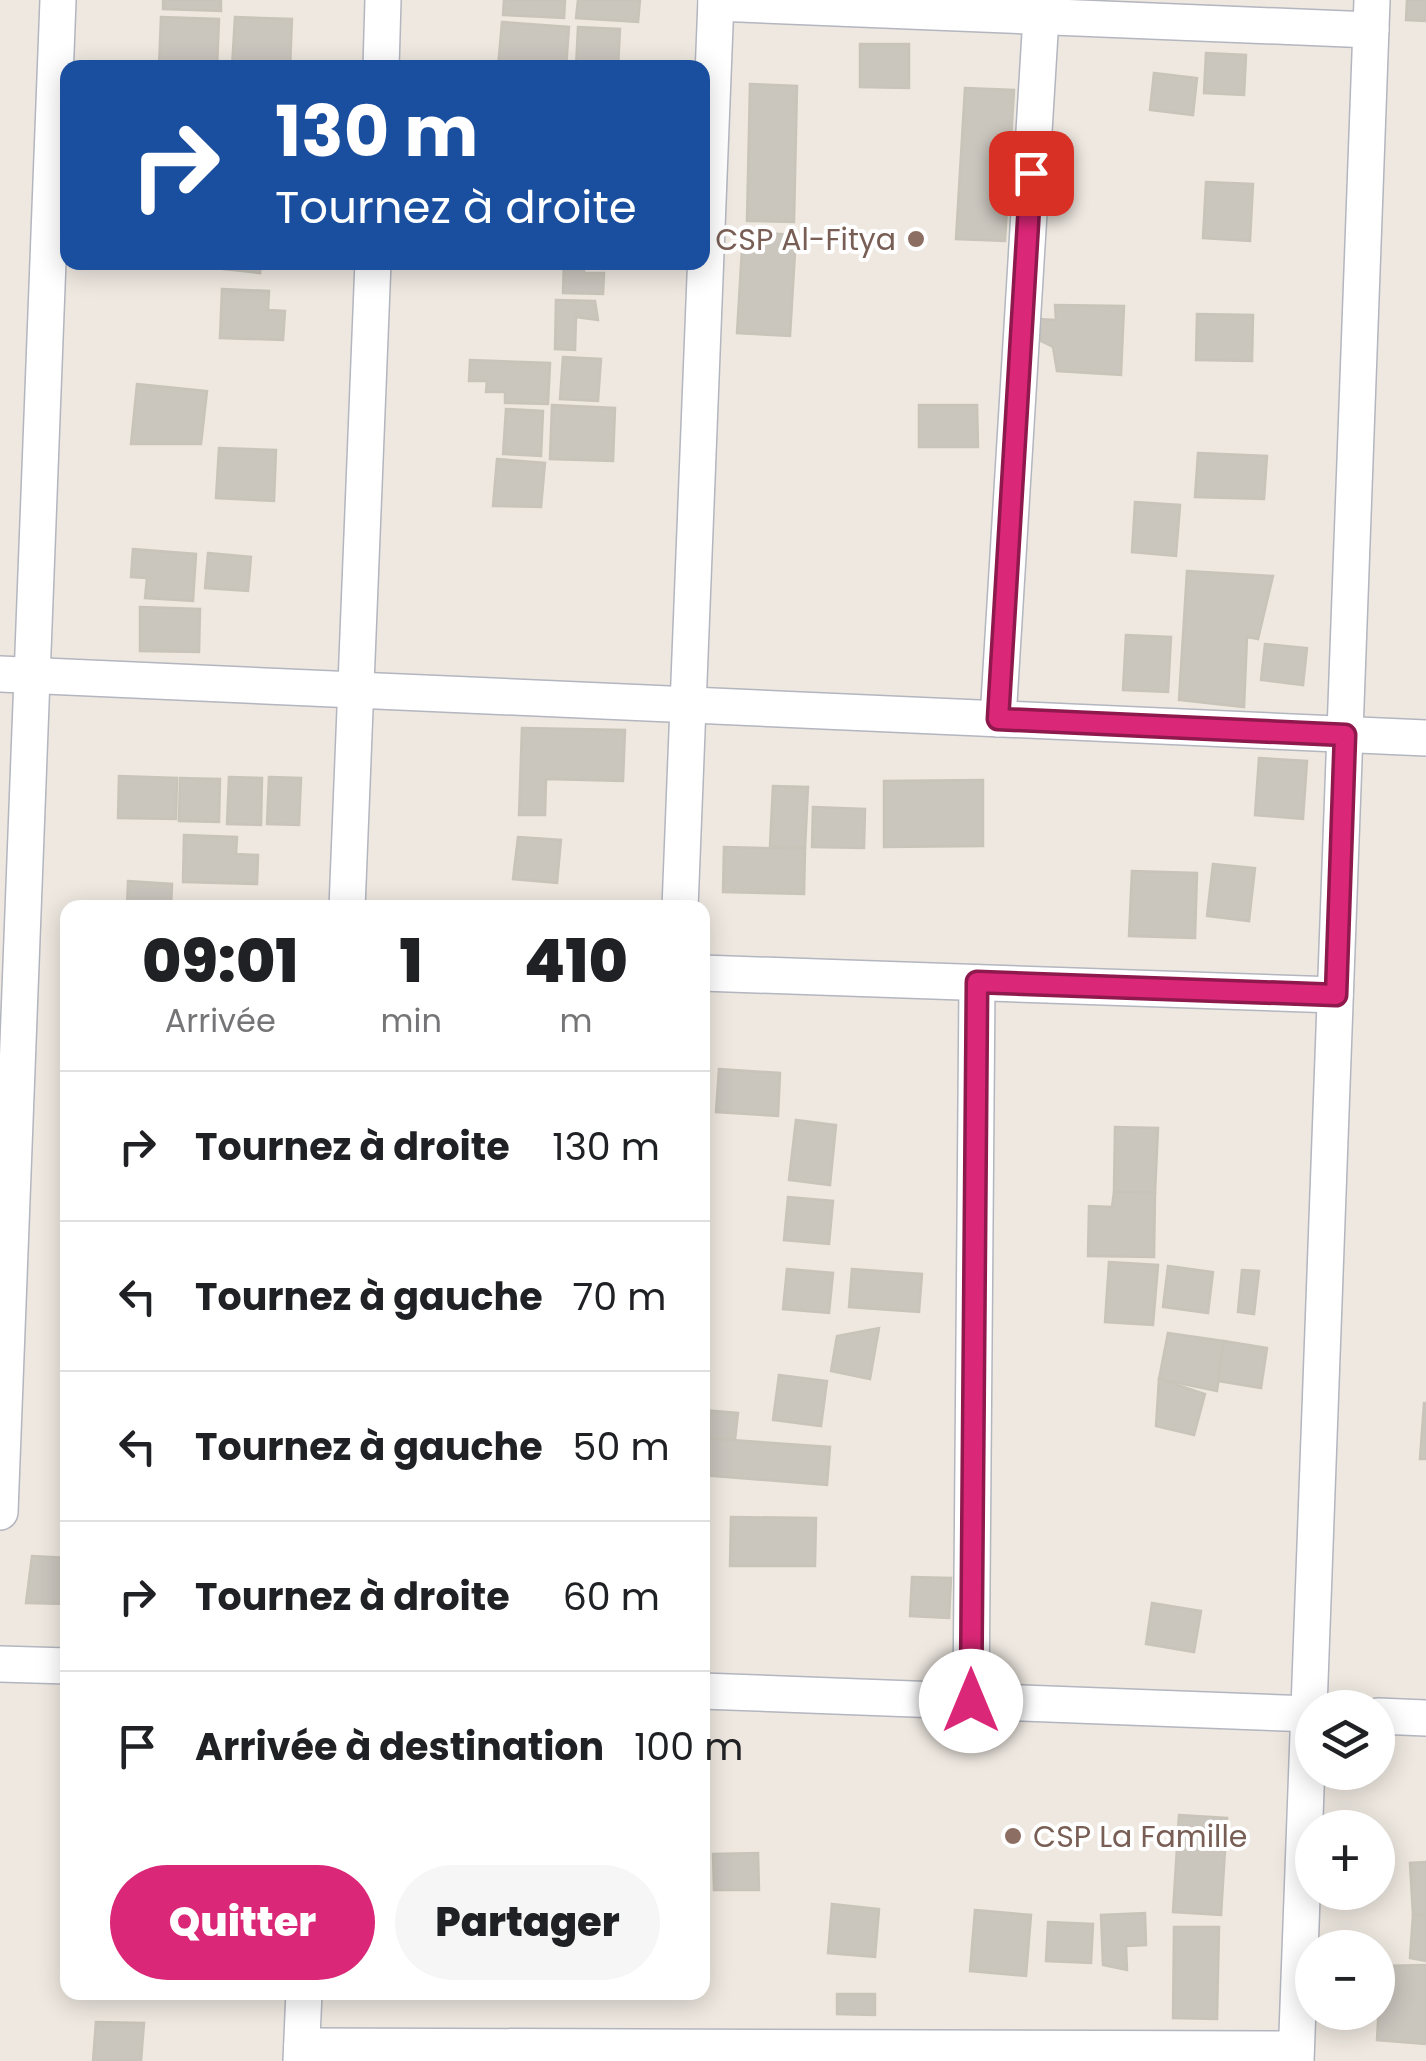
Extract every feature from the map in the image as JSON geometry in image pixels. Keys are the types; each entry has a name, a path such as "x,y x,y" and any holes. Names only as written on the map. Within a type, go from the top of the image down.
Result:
{"street":[{"path":"0,1512 16,675 58,0"},
{"path":"381,60 384,0"},
{"path":"710,153 716,2 1041,16 1372,15 1312,1690"},
{"path":"998,719 1041,16"},
{"path":"347,900 373,270"},
{"path":"680,900 705,270"},
{"path":"16,675 1426,738"},
{"path":"710,973 1336,995"},
{"path":"971,1701 977,982"},
{"path":"0,1664 60,1666"},
{"path":"710,1691 1295,1713"},
{"path":"1395,1717 1426,1718"},
{"path":"304,2000 302,2053 1296,2055 1308,1790"}],"building":[{"path":"163,0 221,0 221,11 163,9"},
{"path":"504,0 565,0 564,18 503,15"},
{"path":"578,0 640,0 638,22 576,18"},
{"path":"1407,0 1426,0 1426,21 1406,20"},
{"path":"161,17 219,19 217,60 159,60"},
{"path":"235,17 292,19 290,60 232,60"},
{"path":"502,22 569,27 567,60 499,60"},
{"path":"578,27 620,29 618,60 576,60"},
{"path":"860,44 909,44 909,88 860,87"},
{"path":"1206,53 1246,55 1244,95 1204,93"},
{"path":"1154,73 1197,78 1193,115 1150,110"},
{"path":"750,84 797,86 794,222 747,221"},
{"path":"965,88 1014,90 1005,241 956,239"},
{"path":"1206,182 1253,184 1250,241 1203,238"},
{"path":"743,232 796,235 790,336 737,333"},
{"path":"564,270 604,273 603,294 563,293"},
{"path":"222,289 269,291 268,310 285,311 283,340 220,338"},
{"path":"556,300 595,301 598,320 576,317 575,350 555,349"},
{"path":"1055,305 1124,306 1121,375 1057,371 1053,347 1041,341 1039,319 1056,320"},
{"path":"1197,314 1253,315 1252,361 1196,360"},
{"path":"563,357 601,359 598,401 560,399"},
{"path":"470,360 550,363 548,404 505,403 505,392 486,392 487,381 469,381"},
{"path":"137,384 207,391 201,444 131,444"},
{"path":"552,405 615,408 613,461 550,459"},
{"path":"919,405 977,405 978,447 919,447"},
{"path":"506,409 543,411 541,456 503,454"},
{"path":"219,448 276,450 274,501 216,498"},
{"path":"1198,453 1267,456 1264,499 1195,497"},
{"path":"497,459 545,463 541,507 493,506"},
{"path":"1135,502 1180,505 1176,556 1132,552"},
{"path":"133,549 196,554 193,601 145,598 147,578 131,577"},
{"path":"208,553 251,557 248,591 205,588"},
{"path":"1187,571 1273,576 1258,639 1247,637 1244,707 1179,700"},
{"path":"140,607 200,609 199,652 140,651"},
{"path":"1126,635 1171,637 1168,692 1123,690"},
{"path":"1265,644 1307,648 1303,685 1261,680"},
{"path":"522,728 625,730 623,781 546,779 545,815 519,815"},
{"path":"1259,758 1307,761 1303,819 1255,815"},
{"path":"119,776 177,778 176,819 118,818"},
{"path":"229,777 262,778 261,825 227,824"},
{"path":"269,777 301,778 299,825 267,824"},
{"path":"180,778 220,779 219,822 179,821"},
{"path":"983,780 983,846 884,847 884,781"},
{"path":"773,786 808,787 805,848 770,846"},
{"path":"813,807 865,809 864,848 812,847"},
{"path":"184,835 237,837 236,854 258,855 257,884 183,882"},
{"path":"518,837 561,840 557,883 513,879"},
{"path":"724,847 805,849 804,894 723,892"},
{"path":"1213,864 1255,868 1249,921 1207,916"},
{"path":"1132,871 1197,873 1195,938 1129,936"},
{"path":"128,881 172,884 171,900 127,900"},
{"path":"719,1069 780,1073 778,1116 716,1112"},
{"path":"796,1120 836,1125 830,1185 789,1180"},
{"path":"1115,1127 1158,1128 1155,1193 1114,1192"},
{"path":"1114,1192 1155,1193 1154,1257 1088,1256 1089,1206 1112,1207"},
{"path":"788,1197 833,1201 829,1244 784,1240"},
{"path":"1109,1262 1158,1265 1153,1325 1105,1322"},
{"path":"1168,1266 1213,1272 1208,1313 1163,1307"},
{"path":"787,1269 833,1273 829,1313 783,1309"},
{"path":"852,1269 922,1274 919,1312 849,1307"},
{"path":"1242,1270 1259,1271 1254,1314 1238,1312"},
{"path":"879,1328 870,1379 831,1371 837,1336"},
{"path":"1168,1333 1224,1341 1217,1391 1159,1379"},
{"path":"1224,1341 1267,1348 1261,1388 1218,1381"},
{"path":"779,1375 827,1381 821,1426 773,1420"},
{"path":"1159,1379 1205,1394 1194,1435 1156,1426"},
{"path":"1424,1403 1426,1459 1420,1459"},
{"path":"710,1411 738,1413 735,1440 710,1438"},
{"path":"710,1439 830,1447 827,1485 710,1476"},
{"path":"731,1517 816,1518 815,1566 730,1566"},
{"path":"32,1556 60,1558 60,1604 26,1603"},
{"path":"912,1577 951,1578 949,1618 910,1616"},
{"path":"1152,1603 1201,1611 1194,1652 1146,1644"},
{"path":"1179,1815 1227,1818 1221,1915 1173,1912"},
{"path":"758,1853 759,1890 714,1890 713,1854"},
{"path":"1426,1862 1426,1915 1413,1915 1410,1863"},
{"path":"832,1904 879,1909 875,1957 828,1953"},
{"path":"975,1910 1031,1915 1026,1976 970,1971"},
{"path":"1145,1913 1146,1945 1126,1946 1127,1970 1103,1965 1101,1915"},
{"path":"1413,1915 1426,1915 1426,1961 1410,1958"},
{"path":"1048,1922 1093,1924 1091,1963 1046,1961"},
{"path":"1174,1927 1219,1927 1217,2019 1173,2018"},
{"path":"1426,1965 1426,2044 1377,2040 1378,2030 1395,2030 1395,1966"},
{"path":"837,1994 875,1994 875,2015 837,2014"},
{"path":"96,2022 144,2023 141,2061 93,2061"}],"place":[{"name":"CSP Al-Fitya","path":"916,239"},
{"name":"CSP La Famille","path":"1013,1836"}],"route":[{"path":"971,1701 977,982 1336,995 1345,735 998,719 1031,173"}]}
